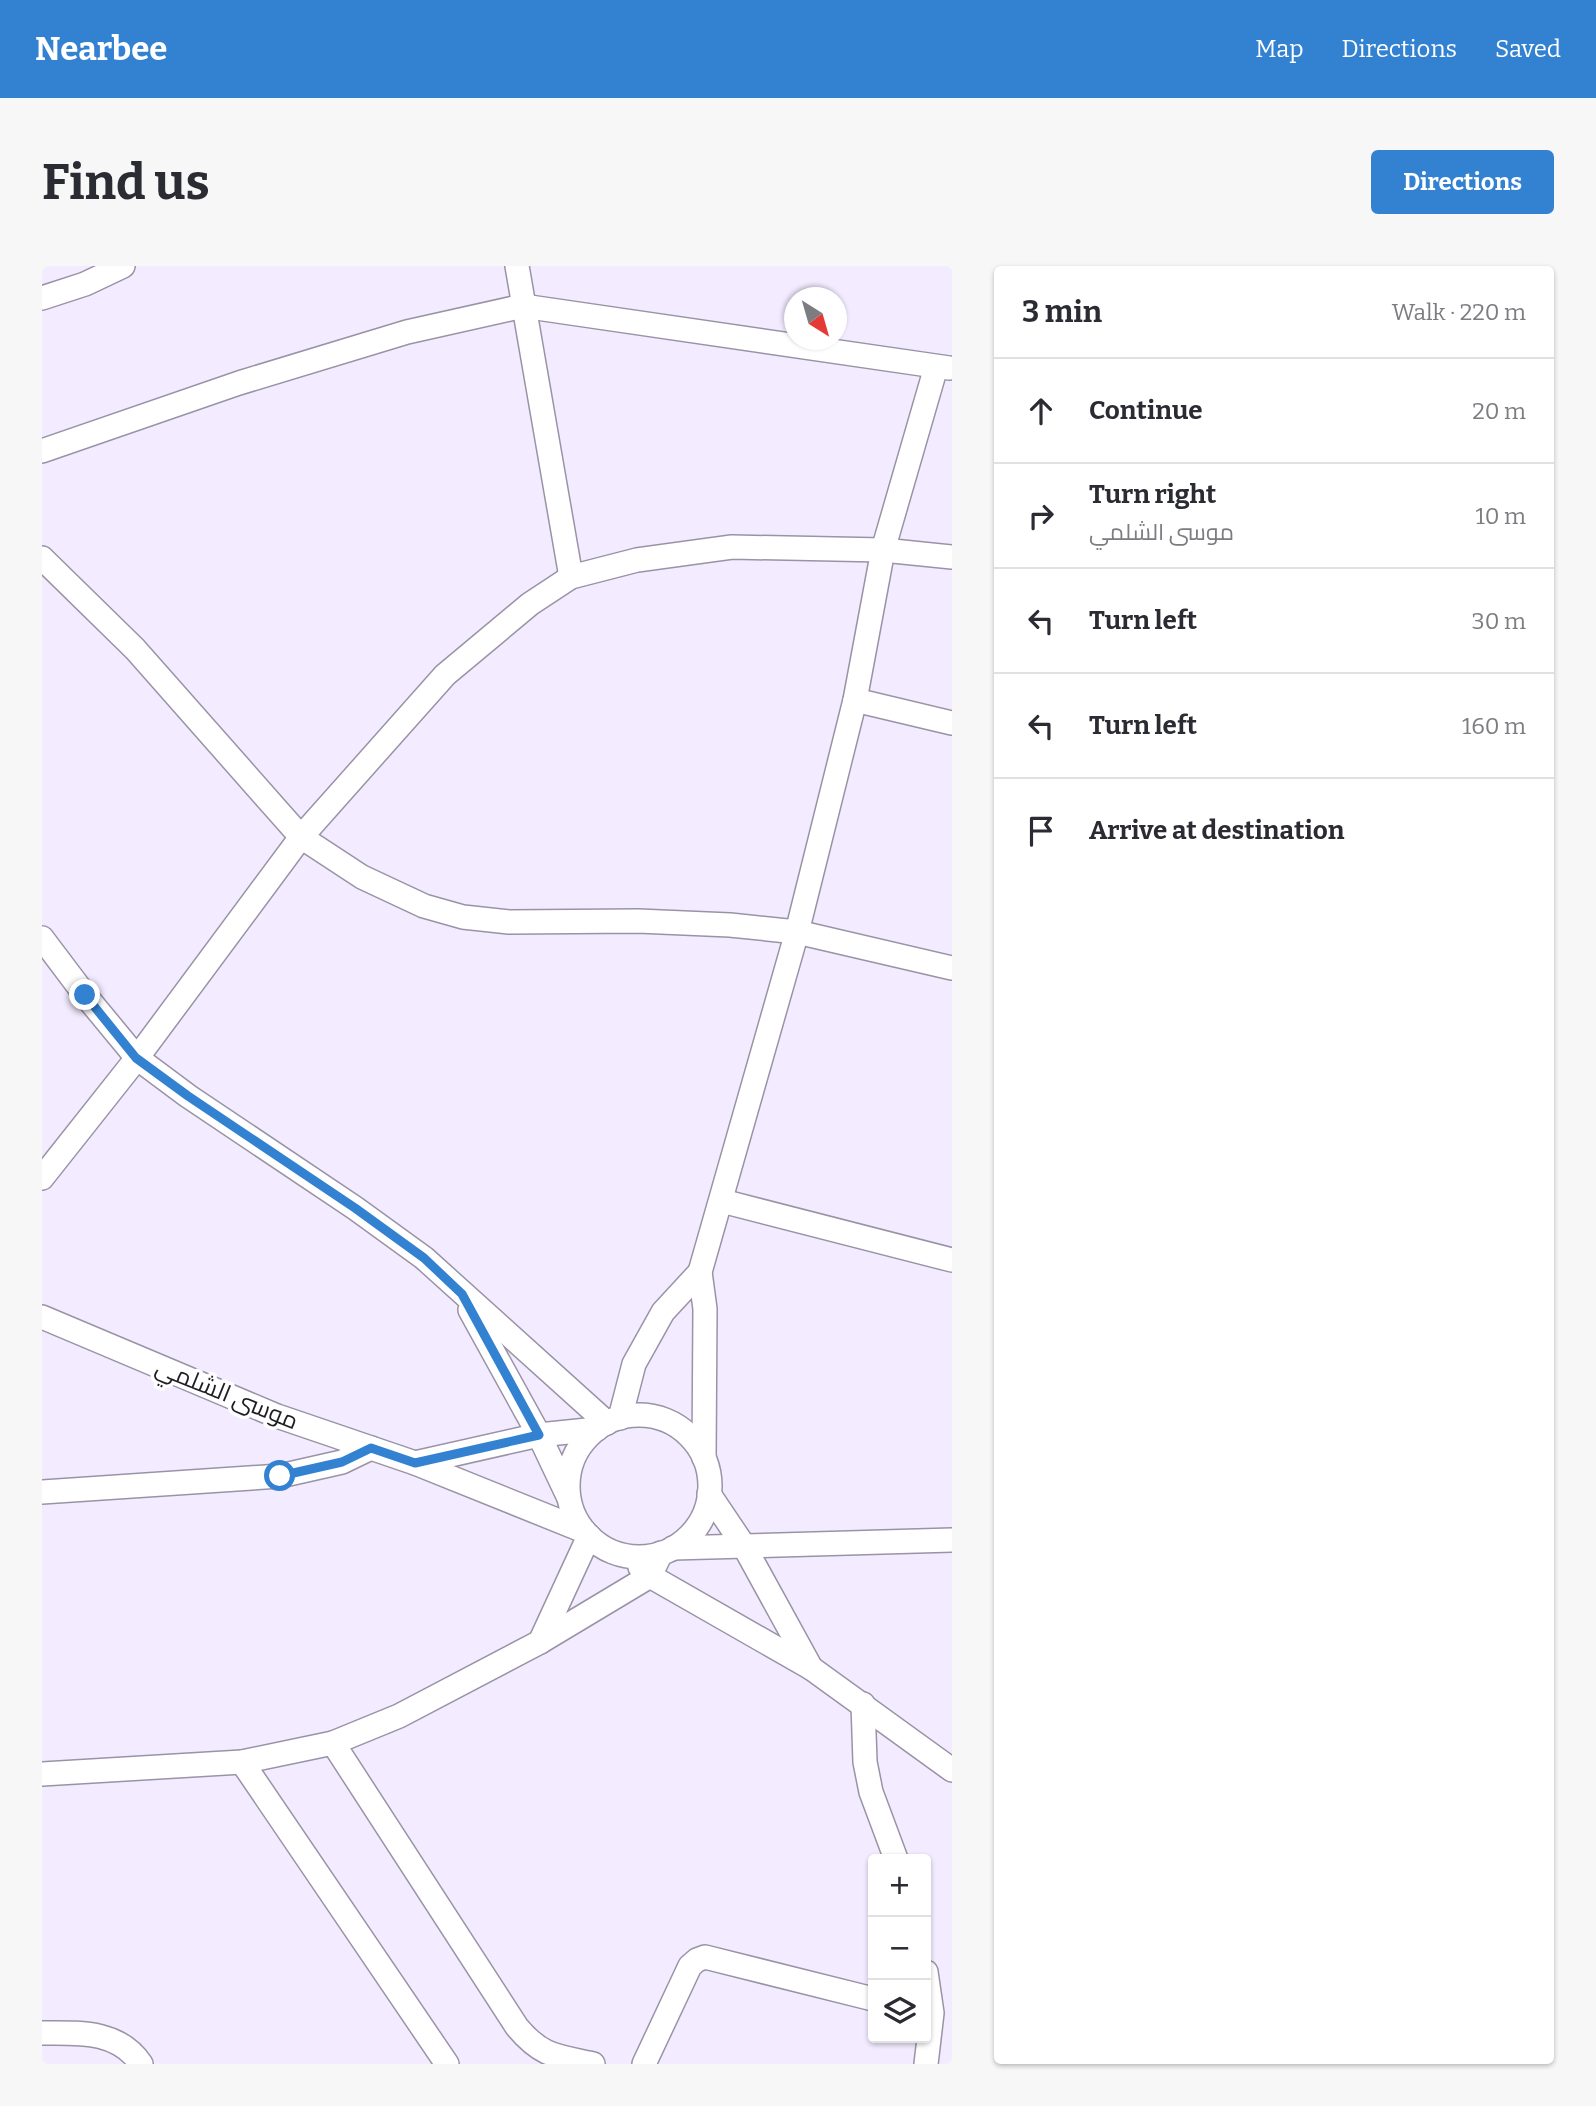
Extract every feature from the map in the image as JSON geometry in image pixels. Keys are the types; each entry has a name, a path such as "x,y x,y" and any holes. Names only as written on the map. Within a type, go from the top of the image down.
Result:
{"street":[{"path":"42,298 85,284 123,266"},
{"path":"517,266 571,577"},
{"path":"42,451 239,383 407,332 523,306 944,368 883,550 855,699 797,932 700,1272 705,1309 704,1458 709,1494 698,1525 683,1542 667,1550 641,1557 627,1556 610,1551 587,1534 575,1516 539,1435 462,1294"},
{"path":"42,1178 136,1058 301,837 445,675 530,604 571,577 636,560 732,547 883,550 952,557"},
{"path":"42,558 135,649 301,837 362,877 424,906 463,917 509,922 638,921 730,925 797,932 952,968"},
{"path":"855,699 952,723"},
{"path":"42,938 136,1058 424,1258 608,1424"},
{"path":"722,1200 952,1260"},
{"path":"569,1499 568,1481 575,1456 584,1442 608,1424 634,1364 663,1312 700,1272"},
{"name":"موسى الشلمي","path":"42,1317 277,1416 415,1463 587,1534"},
{"path":"415,1463 539,1435 645,1416 670,1422 690,1437 704,1458"},
{"path":"42,1492 280,1476 329,1466 371,1448"},
{"path":"709,1494 744,1546 811,1668"},
{"path":"540,1642 587,1534"},
{"path":"667,1550 952,1540"},
{"path":"42,1774 242,1762 332,1743 399,1716 540,1642 650,1576 667,1550"},
{"path":"627,1556 650,1576 811,1668 863,1703 952,1770"},
{"path":"863,1703 865,1762 869,1782 894,1854"},
{"path":"332,1743 524,2035 538,2049 593,2064"},
{"path":"242,1762 447,2064"},
{"path":"644,2064 690,1966 697,1960 705,1958 868,1998"},
{"path":"42,2033 89,2033 110,2038 135,2054 141,2064"},
{"path":"926,2064 927,2043"}],"route":[{"path":"85,995 136,1058 355,1208 424,1258 462,1294 539,1435 415,1463 371,1448 342,1462 280,1476"}]}
